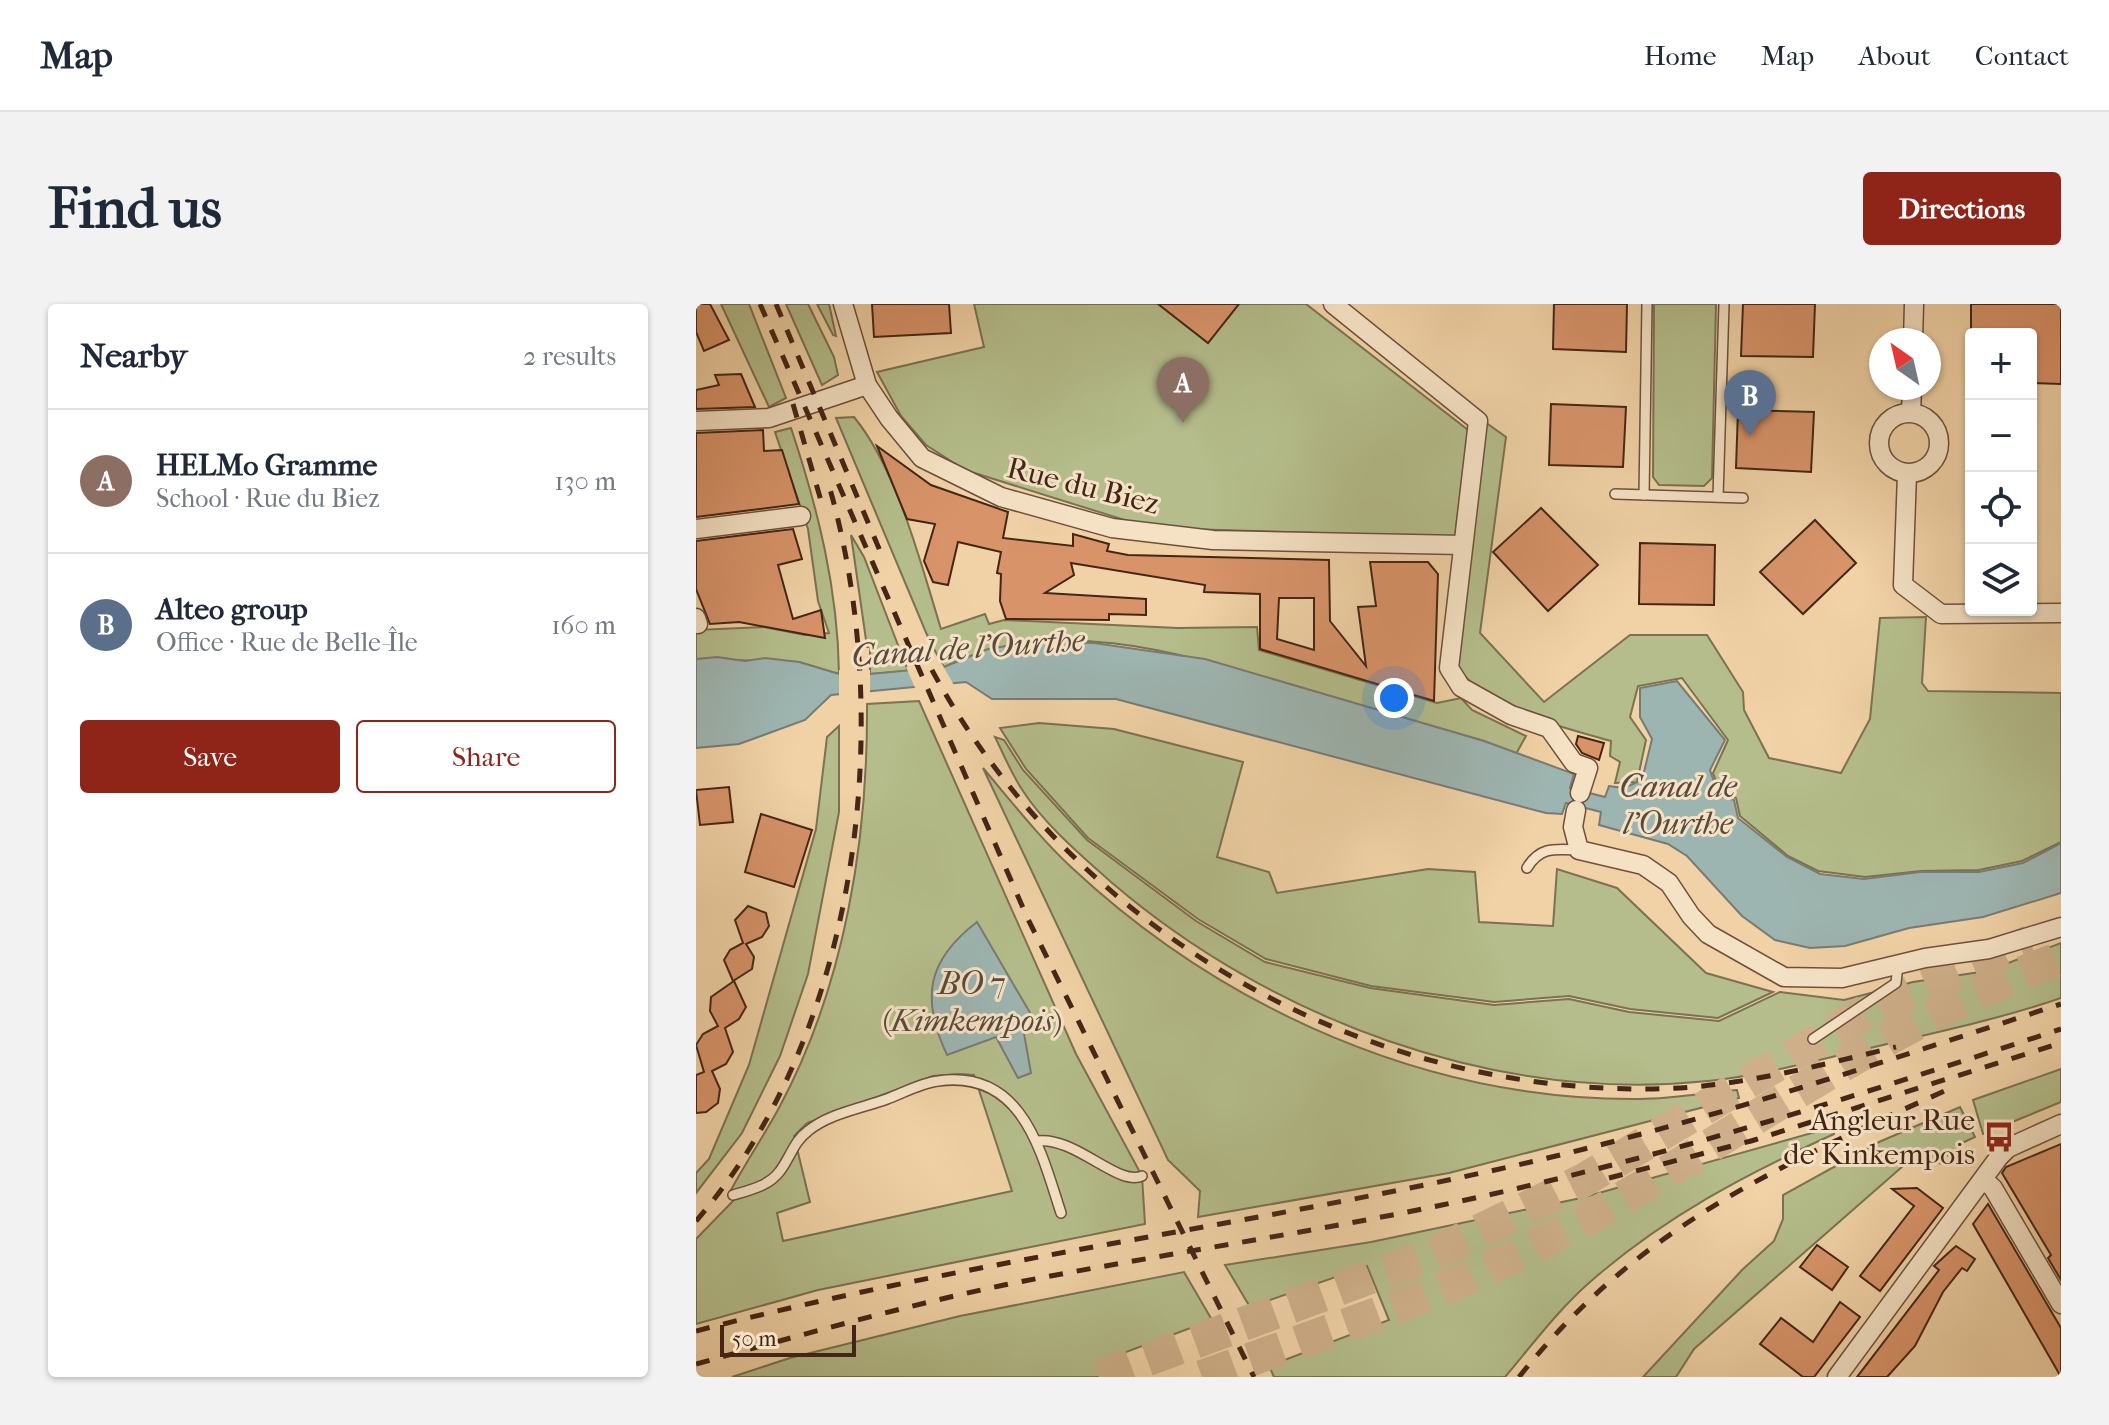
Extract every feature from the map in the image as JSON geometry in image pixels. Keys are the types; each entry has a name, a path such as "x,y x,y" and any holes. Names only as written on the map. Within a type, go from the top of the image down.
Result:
{"street":[{"name":"Rue du Biez","path":"843,304 867,385 922,458 952,476 1001,497 1112,528 1213,540 1463,545"},
{"path":"1333,304 1478,421 1449,668 1461,687 1511,715 1549,728 1574,763 1588,768 1573,827 1579,850 1643,865 1669,883 1691,916 1708,934 1784,977 1842,978 1989,949 2061,927"},
{"path":"1913,328 1914,304"},
{"path":"696,421 777,417 867,385"},
{"path":"1911,412 1912,400"},
{"path":"1911,412 1929,419 1940,440 1937,456 1924,470 1907,474 1887,466 1877,445 1884,423 1911,412"},
{"path":"1907,474 1903,585 1941,614 2061,613"},
{"path":"696,529 801,516"},
{"path":"1837,1377 2008,1148 2061,1124"},
{"path":"1984,1180 1993,1188 2061,1304"}],"lane":[{"path":"1644,495 1647,304"},
{"path":"1718,497 1724,304"},
{"path":"1615,494 1743,498"},
{"path":"1527,868 1534,856 1546,849 1579,850"},
{"path":"1813,1039 1896,983 1898,965"},
{"path":"733,1195 763,1186 779,1173 796,1143 817,1125 936,1081 976,1083 1005,1096 1037,1141 1061,1213"},
{"path":"1037,1141 1062,1142 1124,1176 1136,1179 1142,1176"}],"green space":[{"path":"721,304 749,304 786,398 769,407"},
{"path":"786,304 808,304 834,357 838,375 822,385"},
{"path":"817,304 829,304 836,336 833,335"},
{"path":"974,304 1306,304 1468,430 1455,537 1150,528 965,470 926,445 901,416 877,372 984,347"},
{"path":"1654,304 1716,304 1712,478 1704,486 1659,485 1653,477"},
{"path":"854,417 869,438 895,490 941,629 985,614 989,624 1004,620 1178,628 1257,627 1259,650 1437,703 1461,698 1472,710 1526,736 1516,754 1484,741 1215,664 1123,645 1077,641 1031,642 987,651 944,667 930,642 836,418"},
{"path":"1485,422 1506,437 1480,633 1544,702 1630,635 1707,635 1743,692 1744,710 1769,758 1841,773 1870,719 1880,618 1926,617 1922,683 1928,691 2061,693 2061,842 2022,861 1979,870 1921,871 1865,877 1818,871 1788,856 1740,816 1736,798 1721,794 1713,773 1728,740 1682,678 1638,686 1630,717 1646,740 1637,782 1615,783 1620,762 1610,756 1611,741 1526,715 1487,695 1456,666"},
{"path":"791,428 825,550 835,611 839,674 799,662 696,659 696,630 764,627 805,635 829,633 818,601 808,529 775,432"},
{"path":"851,535 864,557 908,671 870,674 870,647 867,647"},
{"path":"919,701 1076,1054 1142,1176 1145,1224 818,1290 696,1324 696,1239 734,1200 731,1190 780,1106 802,1059 836,961 857,859 863,807 867,704","holes":["974,1075 1012,1191 783,1241 777,1213 810,1202 794,1136 807,1123 933,1076"]},
{"path":"1039,723 1114,729 1243,762 1217,857 1269,872 1277,893 1428,869 1475,872 1479,922 1553,926 1557,869 1617,888 1706,973 1773,992 1718,1018 1630,1009 1569,996 1494,1002 1371,986 1266,959 1198,919 1088,838 1026,769 1000,728"},
{"path":"839,726 839,812 808,974 780,1056 742,1133 696,1193 696,1173 709,1159 749,1065 816,829 827,737"},
{"path":"995,737 1004,740 1023,770 1087,840 1196,921 1265,962 1370,988 1494,1005 1569,999 1629,1012 1719,1021 1780,992 1844,1000 1913,982 1987,971 2061,943 2061,998 1987,1020 1727,1079 1628,1084 1548,1079 1468,1064 1390,1042 1314,1011 1242,974 1174,931 1111,882 1053,828 1019,785"},
{"path":"983,768 1059,855 1131,918 1195,964 1263,1004 1334,1037 1408,1064 1484,1084 1561,1095 1640,1099 1737,1090 1739,1098 1449,1173 1198,1217 1200,1191 1168,1160"},
{"path":"2061,1069 2061,1102 1983,1134 1973,1100"},
{"path":"1960,1107 1975,1137 1960,1144 1960,1153 1945,1156 1945,1164 1911,1159 1694,1349 1676,1377 1643,1377 1742,1270 1774,1241 1783,1219 1783,1195 1879,1142"},
{"path":"1833,1127 1834,1134 1707,1199 1618,1259 1567,1304 1505,1377 1274,1377 1269,1366 1389,1320 1367,1266 1250,1307 1225,1265 1371,1242 1581,1198"},
{"path":"1184,1272 1212,1320 1099,1362 1103,1377 732,1377 790,1358 960,1316"}],"water":[{"name":"Canal de l'Ourthe","path":"1033,642 1094,643 1205,659 1484,741 1574,774 1570,788 1605,797 1609,786 1624,788 1642,780 1652,739 1640,717 1640,688 1677,681 1725,740 1710,770 1719,796 1734,800 1738,818 1787,857 1820,874 1864,879 1920,872 1979,872 2023,863 2061,843 2061,893 1983,917 1909,928 1845,946 1810,948 1775,940 1742,916 1687,856 1668,844 1599,825 1601,812 1566,803 1562,814 1546,813 1116,699 992,699 966,682 831,695 805,720 739,744 696,748 696,659 717,657 745,661 765,658 799,662 839,674 870,674 944,667 988,649"},
{"name":"BO 7 (Kimkempois)","path":"977,922 1036,1023 1023,1028 1031,1073 1018,1078 996,1037 947,1055 934,1016 933,982 938,966 947,951"}],"pier":[{"path":"942,664 955,687 916,690 906,667"},
{"path":"839,670 870,670 870,695 839,698"}],"building":[{"path":"696,304 710,304 729,340 704,351 696,332"},
{"path":"872,304 949,304 951,333 874,337"},
{"path":"1158,304 1239,304 1208,343"},
{"path":"1554,304 1627,304 1626,352 1553,349"},
{"path":"1743,304 1815,304 1813,357 1741,356"},
{"path":"1971,304 2061,304 2061,384 2037,383 2037,328 1971,328"},
{"path":"741,374 755,407 696,409 696,390 719,385 715,375"},
{"path":"1551,404 1626,407 1623,467 1549,465"},
{"path":"1738,410 1814,412 1811,472 1736,468"},
{"path":"763,430 764,451 782,450 799,504 696,517 696,433"},
{"path":"877,446 931,485 1008,512 1003,538 1073,546 1073,534 1109,544 1107,551 1128,555 1329,560 1330,621 1366,666 1358,607 1376,606 1370,562 1428,562 1438,574 1434,701 1260,649 1260,594 1204,592 1205,585 1071,563 1074,575 1045,593 1146,599 1146,615 1109,614 1109,620 1006,619 1000,601 1001,574 997,573 1001,552 958,542 948,585 933,582 924,561 935,524 907,519","holes":["1279,598 1314,598 1314,650 1277,639"]},
{"path":"1541,508 1598,565 1548,611 1493,552"},
{"path":"1815,520 1856,563 1803,614 1760,572"},
{"path":"793,529 802,559 778,565 793,619 821,610 825,638 739,622 710,624 696,589 696,541"},
{"path":"1640,543 1715,545 1714,605 1639,604"},
{"path":"1578,736 1604,743 1599,760 1582,753 1576,744"},
{"path":"729,787 733,822 700,825 696,790"},
{"path":"761,814 812,830 794,887 745,872"},
{"path":"748,906 766,913 769,926 762,937 746,944 754,957 752,969 733,981 724,960 730,950 743,943 735,920"},
{"path":"734,981 746,1007 739,1019 725,1028 733,1052 726,1064 712,1071 720,1089 718,1103 706,1112 696,1113 696,1075 704,1072 696,1045 703,1034 718,1026 710,1011 711,997"},
{"path":"2061,1144 2061,1280 2048,1258 2051,1255 2002,1173 2006,1167"},
{"path":"1917,1188 1943,1208 1880,1291 1860,1276 1914,1206 1892,1189"},
{"path":"1988,1204 2061,1328 2061,1377 1973,1224"},
{"path":"1817,1245 1848,1267 1832,1290 1800,1267"},
{"path":"1956,1246 1975,1259 1967,1271 1962,1268 1943,1292 1915,1346 1887,1377 1857,1377 1939,1270 1934,1266"},
{"path":"1840,1302 1860,1317 1814,1377 1803,1377 1760,1344 1781,1318 1813,1342"}],"tunnel":[{"path":"1099,1377 1433,1254 1584,1180 1863,1013 2030,942"},
{"path":"1202,1377 1412,1300 1535,1246 1666,1173 1857,1056 1990,987 2061,958"}],"railway":[{"path":"760,304 1027,917 1254,1377"},
{"path":"776,304 883,558"},
{"path":"793,404 824,511"},
{"path":"696,1221 752,1145 795,1060 828,968 849,872 860,773 860,675 850,580 830,489"},
{"path":"919,645 976,742 1046,829 1127,904 1217,968 1316,1020 1420,1057 1529,1081 1641,1089 1738,1081 1896,1047"},
{"path":"696,1331 899,1284 1308,1208 1513,1166 1652,1131 1789,1091 2061,1004"},
{"path":"696,1364 888,1312 1004,1285 1388,1216 1521,1188 1677,1148 1831,1103 2061,1029"},
{"path":"1609,1178 1751,1141 2061,1043"},
{"path":"1519,1377 1565,1324 1613,1279 1715,1205 1827,1145 1949,1089"}],"place":[{"name":"HELMo Gramme","path":"1183,423"},
{"name":"Alteo group","path":"1750,436"},
{"name":"Angleur Rue de Kinkempois","path":"1999,1137"}]}
